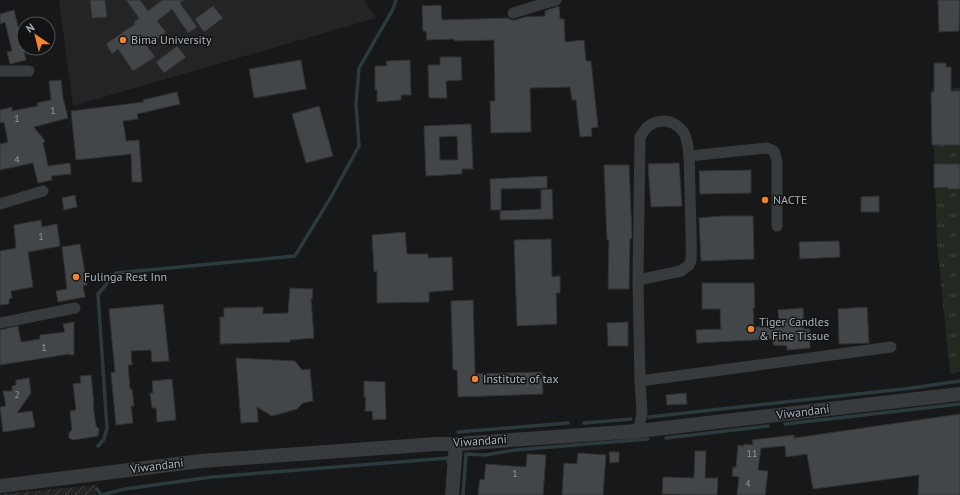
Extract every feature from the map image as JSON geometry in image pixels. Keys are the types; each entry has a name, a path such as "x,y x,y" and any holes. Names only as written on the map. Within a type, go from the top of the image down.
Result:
{"street":[{"path":"513,13 556,0"},
{"path":"0,71 29,71"},
{"path":"638,280 681,271 689,265 691,260 689,156 686,138 683,131 671,122 663,121 649,125 643,131 640,138 638,280 642,414 638,431"},
{"path":"689,156 767,148 774,151 777,161 777,226"},
{"path":"0,204 43,191"},
{"path":"0,323 74,308"},
{"path":"640,381 891,347"},
{"name":"Viwandani","path":"0,486 201,461 428,444 456,444 638,431 960,394"},
{"path":"452,495 456,444"}],"shaded area":[{"path":"59,0 364,0 376,18 73,106"},
{"path":"97,485 96,495 0,495 0,494"}],"green space":[{"path":"960,88 960,372 950,374 937,242 932,90"}],"building":[{"path":"90,0 105,0 107,17 92,18"},
{"path":"126,0 140,0 148,11 162,0 184,0 180,3 197,27 188,33 172,9 157,21 166,32 147,46 155,57 133,71 118,49 112,54 106,44 135,24 134,22 139,18"},
{"path":"938,0 960,0 959,31 939,32"},
{"path":"441,5 442,20 508,18 515,20 525,17 545,16 545,11 559,6 560,19 564,19 565,42 584,40 586,61 591,61 598,127 591,128 592,136 580,137 576,100 572,100 570,87 530,88 531,132 491,133 490,101 495,101 494,40 427,40 426,31 423,31 422,6"},
{"name":"Bima University","path":"213,6 223,18 204,32 195,19"},
{"path":"14,10 16,18 16,56 25,56 26,60 10,64 7,52 12,51 5,22 0,24 0,14"},
{"path":"177,46 186,57 164,73 156,62"},
{"path":"440,57 461,57 462,80 446,81 447,98 429,98 428,65 440,65"},
{"path":"301,60 306,89 254,98 249,69"},
{"path":"410,60 411,95 401,95 401,100 377,102 377,89 375,90 375,66 387,66 386,61"},
{"path":"934,63 946,63 946,67 951,67 951,91 960,91 960,145 932,145 931,92 934,92"},
{"path":"61,80 63,98 68,118 34,127 45,141 43,143 48,166 70,163 71,174 51,176 52,180 38,183 33,163 0,170 0,144 8,142 4,122 0,123 0,110 12,107 12,111 38,106 37,103 51,100 49,81"},
{"path":"177,92 180,104 137,114 138,119 123,121 126,141 139,140 142,182 132,182 131,154 76,160 71,111 144,102 143,100"},
{"path":"319,106 333,156 306,163 292,114"},
{"path":"471,124 473,169 462,169 462,174 426,176 424,126","holes":["457,136 458,160 440,160 439,137"]},
{"path":"679,163 682,206 651,207 648,164"},
{"path":"934,164 960,164 960,189 948,189 948,187 934,188"},
{"path":"604,165 629,165 632,238 630,239 629,289 608,289 609,240 607,240"},
{"path":"751,170 751,193 700,194 699,171"},
{"path":"547,176 547,188 501,189 501,210 491,210 490,179"},
{"path":"552,189 553,219 500,220 500,211 541,209 541,190"},
{"path":"75,195 77,207 64,210 62,198"},
{"path":"879,196 879,212 861,212 861,197"},
{"path":"753,216 754,259 701,261 699,218"},
{"path":"41,220 42,227 57,224 60,246 28,252 33,287 11,291 12,298 9,299 9,304 0,305 0,251 16,248 14,225"},
{"path":"405,232 407,254 428,254 428,258 452,257 453,290 429,292 429,302 377,303 377,271 374,272 372,235"},
{"path":"551,239 552,277 560,276 560,293 556,293 557,324 517,326 514,240"},
{"path":"839,241 840,257 800,259 799,242"},
{"path":"80,244 87,285 83,286 85,297 58,302 56,291 67,289 62,247"},
{"path":"702,283 754,283 754,327 779,326 778,310 803,308 804,329 810,329 810,348 787,350 787,346 773,345 773,339 697,343 696,330 721,329 720,309 702,309"},
{"path":"290,288 313,289 311,299 314,338 290,340 290,342 220,344 220,317 224,317 224,308 263,307 263,314 288,313"},
{"path":"473,300 475,374 542,372 543,394 458,397 457,370 453,370 451,301"},
{"path":"163,304 169,361 152,362 151,350 131,351 132,365 128,365 130,389 132,389 134,406 131,406 133,423 116,425 111,373 115,372 109,309"},
{"path":"867,307 869,343 839,344 838,309"},
{"path":"74,322 74,355 69,354 0,365 0,330 18,326 21,342 40,339 40,335 65,332 63,324"},
{"path":"628,322 628,346 608,346 607,323"},
{"path":"236,358 295,361 302,370 310,369 313,401 303,403 297,409 272,416 257,407 258,422 241,423"},
{"path":"91,375 96,426 99,429 98,436 73,440 69,438 69,433 72,430 70,411 76,410 73,384 81,383 80,376"},
{"path":"29,378 31,393 17,413 32,411 35,427 3,432 0,407 6,406 3,391 12,391 12,386 16,385 16,380"},
{"path":"172,379 176,420 157,422 156,408 152,408 150,393 153,393 152,381"},
{"path":"364,381 385,382 386,419 373,420 372,411 365,411 366,397 364,397"},
{"path":"686,393 687,404 667,405 666,395"},
{"path":"960,414 960,495 918,495 919,475 813,489 807,454 786,457 785,446 761,448 758,470 768,471 765,495 737,495 739,477 732,476 733,467 736,467 738,445 753,445 752,440 794,435 794,438"},
{"path":"695,451 706,451 705,478 718,478 717,495 662,494 663,477 694,478"},
{"path":"609,452 619,452 619,462 610,463"},
{"path":"578,453 606,455 603,495 562,495 564,463 577,464"},
{"path":"527,454 546,455 543,495 478,495 480,479 484,480 486,464 526,467"}],"waterway":[{"path":"98,446 104,439 107,428 98,294 116,273 295,256 331,197 359,146 356,104 359,68 393,9 396,0"},
{"path":"649,417 912,388 960,381"},
{"path":"785,424 960,404"},
{"path":"584,423 631,419"},
{"path":"458,432 568,423"},
{"path":"666,438 768,426"},
{"path":"463,495 466,454 485,455 515,450 648,439"},
{"path":"102,495 125,489 212,477 448,458 448,462"},
{"path":"97,489 101,495"}],"place":[{"name":"Bima University","path":"123,40"},
{"name":"NACTE","path":"765,200"},
{"name":"Fulinga Rest Inn","path":"76,277"},
{"name":"Tiger Candles & Fine Tissue","path":"751,329"},
{"name":"Institute of tax","path":"475,379"}]}
